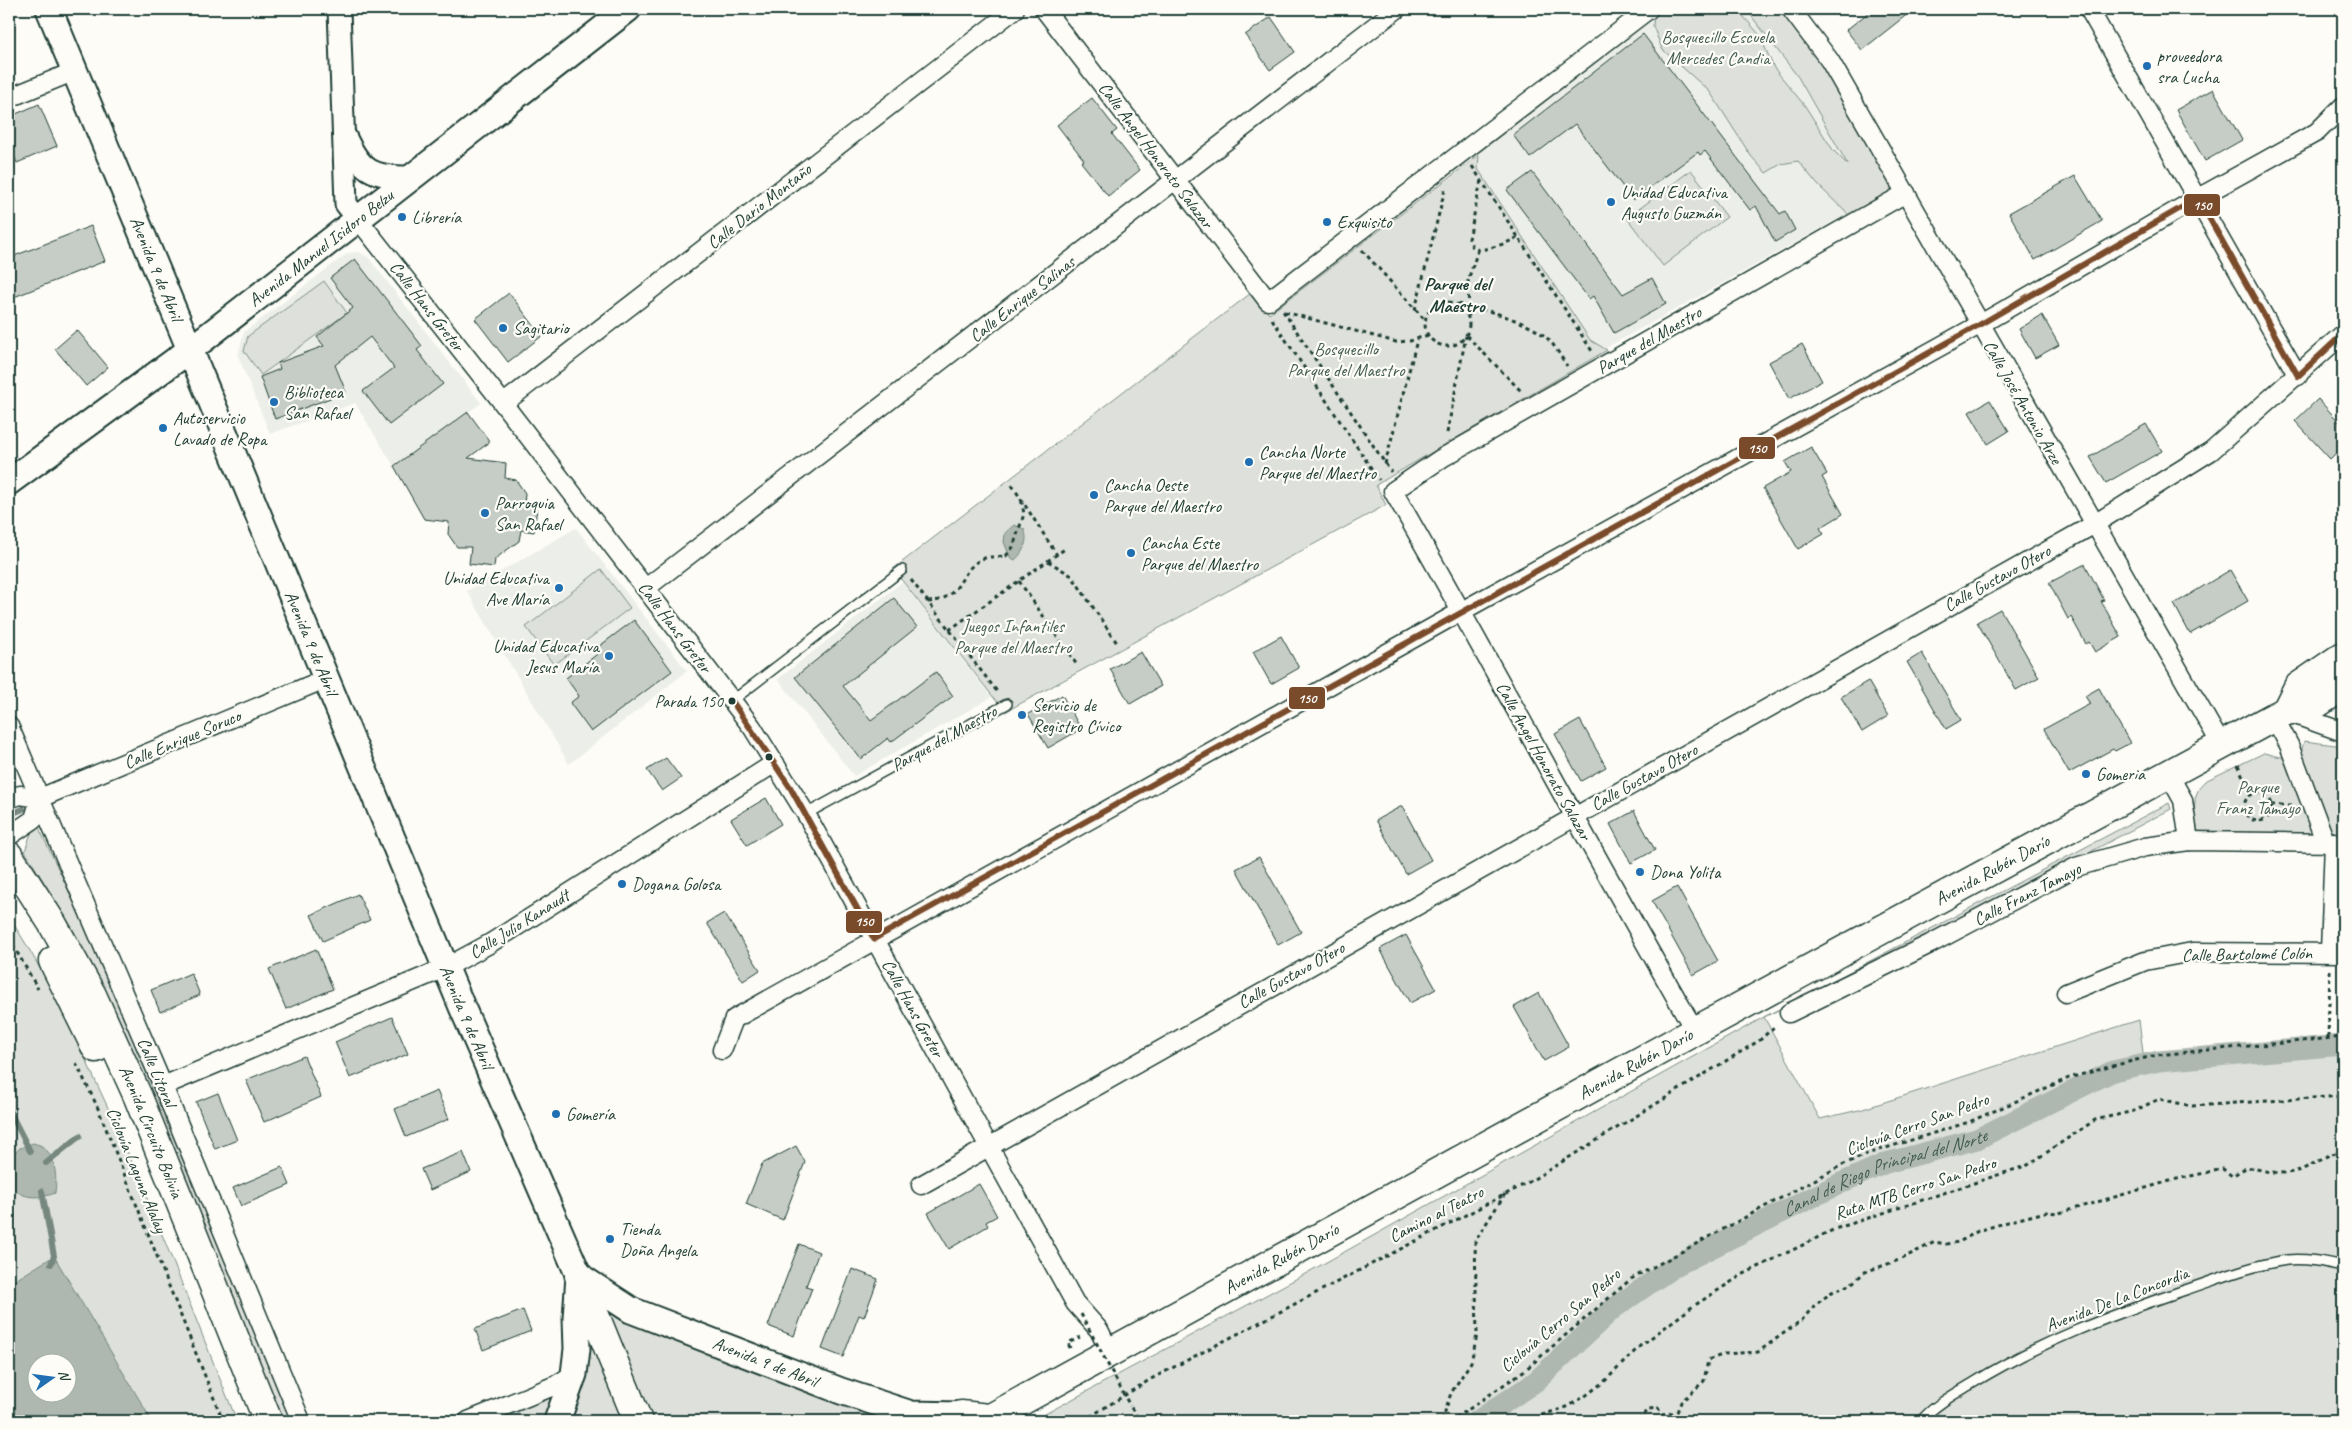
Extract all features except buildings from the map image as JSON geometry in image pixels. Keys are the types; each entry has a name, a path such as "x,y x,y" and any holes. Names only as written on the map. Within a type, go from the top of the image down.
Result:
{"highway":[{"path":"2280,714 2298,687 2343,656"},
{"name":"Avenida Rubén Darío","path":"968,1419 1110,1352 1695,1031 2169,775 2230,755 2280,714 2312,707 2343,686"},
{"name":"Avenida Circuito Bolivia","path":"9,856 52,923 92,995 138,1097 268,1421"},
{"name":"Avenida Circuito Bolivia","path":"9,890 47,950 106,1068 166,1209 252,1421"},
{"path":"579,1276 638,1421"}],"main road":[{"name":"Avenida 9 de Abril","path":"49,9 191,348 445,968 579,1276 576,1318 577,1349 574,1374 557,1421"},
{"name":"Avenida Manuel Isidoro Belzu","path":"9,482 191,348 628,9"},
{"name":"Avenida 9 de Abril","path":"579,1276 631,1310 841,1391 911,1414 968,1419"}],"street":[{"path":"338,9 346,204 358,219"},
{"name":"Calle Dario Montaño","path":"504,403 1015,9"},
{"name":"Calle Angel Honorato Salazar","path":"1044,9 1268,301"},
{"name":"Calle Enrique Salinas","path":"646,588 1397,9"},
{"path":"1268,301 1648,9"},
{"name":"Calle José Antonio Arze","path":"1791,9 1830,61 2093,524 2230,755"},
{"path":"2089,9 2298,376"},
{"path":"9,98 75,71"},
{"path":"722,1050 734,1018 1462,611 1979,325 2198,198 2317,132 2343,106"},
{"path":"344,133 352,152 364,167 381,175 410,177"},
{"name":"Parque del Maestro","path":"1393,491 1442,458 1906,193"},
{"name":"Calle Hans Greter","path":"358,219 504,403 752,727 806,814 1075,1303 1099,1330 1110,1352"},
{"name":"Calle Gustavo Otero","path":"921,1185 988,1145 2093,524 2211,451 2298,376 2343,334"},
{"name":"Calle Angel Honorato Salazar","path":"1393,491 1462,611 1573,816 1695,1031"},
{"name":"Calle Enrique Soruco","path":"9,799 20,794 40,798 325,679"},
{"path":"2280,714 2343,732"},
{"path":"2280,714 2289,745 2334,842 2337,953"},
{"name":"Calle Litoral","path":"9,726 163,1086 300,1421"},
{"name":"Calle Julio Kanaudt","path":"163,1086 445,968 489,944 775,763"},
{"path":"2169,775 2183,800 2189,841"},
{"path":"9,836 34,819 40,798"},
{"name":"Calle Franz Tamayo","path":"1789,1013 1930,944 2076,867 2145,847 2189,841 2334,842"},
{"name":"Calle Bartolomé Colón","path":"2066,993 2145,962 2192,952 2337,953"},
{"path":"468,1421 556,1385 574,1374"}],"lane":[{"path":"732,701 902,570"},
{"name":"Parque del Maestro","path":"806,814 1007,704"},
{"name":"Avenida De La Concordia","path":"1921,1421 1951,1396 2010,1360 2080,1328 2148,1303 2254,1267 2280,1262 2320,1261 2343,1266"}],"path":[{"path":"1457,154 1481,180 1602,367"},
{"path":"1415,310 1457,154"},
{"path":"1481,180 1469,240 1472,246 1478,250 1486,250 1503,243 1509,243 1518,236"},
{"path":"1350,237 1425,320"},
{"path":"1442,458 1469,322 1468,280 1478,250"},
{"path":"1268,301 1284,312 1396,342 1417,339 1428,335"},
{"path":"1268,301 1272,321 1377,478 1393,491"},
{"path":"1466,336 1454,346 1447,347 1432,341 1428,335 1425,320 1427,313 1437,304 1451,302 1513,319 1547,338 1578,381"},
{"path":"1458,304 1464,308 1469,322"},
{"path":"1284,312 1385,464 1391,470 1393,491"},
{"path":"1466,336 1535,405"},
{"path":"1385,464 1417,339"},
{"path":"1012,485 1056,554"},
{"path":"927,602 942,601 950,596 976,563 984,558 1006,556 1012,547 1024,514 1021,498"},
{"path":"949,630 1066,548"},
{"path":"1048,560 1072,576 1117,643"},
{"name":"Parque del Maestro","path":"902,570 1007,704"},
{"path":"1019,581 1077,665"},
{"path":"2230,755 2251,795"},
{"path":"2264,794 2270,801 2269,814 2263,820 2250,818 2245,811 2245,802 2251,795 2264,794"},
{"path":"9,938 43,998"},
{"path":"2328,1038 2337,953"},
{"name":"Camino al Teatro","path":"1083,1421 1160,1374 1529,1182 1760,1040 1789,1013"},
{"name":"Ciclovía Cerro San Pedro","path":"1448,1421 1459,1416 1525,1370 1632,1279 1842,1165 1870,1152 1969,1122 2069,1078 2157,1055 2343,1037"},
{"name":"Ciclovía Laguna Alalay","path":"74,1058 97,1106 223,1421"},
{"name":"Ruta MTB Cerro San Pedro","path":"1537,1421 1539,1416 1567,1407 1584,1396 1606,1380 1640,1346 1692,1307 1742,1275 1835,1229 2028,1165 2095,1120 2134,1111 2159,1099 2192,1106 2343,1096"},
{"path":"1639,1421 1649,1409 1658,1408 1662,1415 1677,1412 1681,1402 1704,1381 1708,1360 1725,1354 1758,1352 1802,1320 1814,1306 1832,1292 1851,1284 1865,1272 1899,1260 1935,1242 1946,1244 1960,1242 1978,1231 2011,1221 2046,1212 2059,1213 2177,1178 2223,1169 2232,1176 2247,1167 2268,1171 2295,1172 2322,1161 2333,1152 2343,1152"},
{"path":"1442,1421 1451,1393 1472,1362 1477,1335 1475,1241 1506,1194"},
{"path":"1081,1314 1137,1417 1129,1421"}],"shaded area":[{"path":"1661,9 1746,9 1798,77 1863,192 1860,207 1606,348 1597,346 1590,340 1478,169 1478,160 1480,148"},
{"path":"359,252 368,257 481,403 394,466 355,403 270,434 238,356 244,332 348,253"},
{"path":"1014,525 1024,529 1026,537 1023,550 1015,560 1010,557 1004,542 1005,533"},
{"path":"576,528 687,671 569,764 467,591"},
{"path":"902,582 992,697 854,776 778,679"},
{"path":"33,1143 43,1147 51,1157 56,1175 55,1193 36,1197 24,1195 13,1188 9,1180 9,1158 20,1148"},
{"path":"54,1256 152,1421 9,1421 9,1284"}],"green space":[{"name":"Bosquecillo Escuela Mercedes Candia","path":"1654,9 1737,9 1759,34 1774,68 1805,106 1833,150 1848,165 1798,77 1746,9 1783,9 1818,54 1892,184 1890,193 1860,226 1818,185 1798,161 1781,164 1766,173 1751,156 1710,92 1662,49 1653,26"},
{"name":"Parque del Maestro","path":"1479,155 1478,169 1590,340 1607,350 1376,485 1386,505 1005,712 893,569 1251,293 1269,314"},
{"path":"1691,170 1727,217 1663,266 1627,218"},
{"path":"324,281 347,313 261,375 244,351 248,336"},
{"path":"601,569 630,608 554,665 526,627"},
{"name":"Parque Franz Tamayo","path":"2304,741 2343,746 2343,837 2331,830 2327,822 2301,753"},
{"name":"Parque Franz Tamayo","path":"2264,753 2285,758 2313,825 2311,834 2294,836 2197,833 2195,799 2200,786 2205,781"},
{"path":"2169,803 2171,809 1930,937 1764,1017"},
{"path":"39,828 90,936 291,1421 279,1421 111,1006 72,928 25,851 31,833"},
{"path":"9,917 53,992 111,1114 237,1421 9,1421"},
{"path":"1764,1017 1820,1119 1863,1109 2139,1020 2145,1069 2343,1051 2343,1421 1032,1421 1305,1274"},
{"path":"600,1303 890,1417 888,1421 647,1421"},
{"path":"584,1307 630,1421 566,1421"},
{"path":"560,1391 547,1421 488,1421"}],"waterway":[{"path":"9,815 23,809"},
{"name":"Canal de Riego Principal del Norte","path":"1477,1421 1535,1382 1614,1308 1675,1266 1843,1182 1886,1163 1977,1139 2113,1071 2159,1061 2343,1045"},
{"path":"9,1110 30,1151"},
{"path":"46,1163 80,1136"},
{"path":"42,1191 54,1256 51,1264"}],"transit line":[{"name":"150","path":"732,701 790,787 874,939 1979,325 2198,198 2298,376 2343,334"}],"place":[{"name":"proveedora sra Lucha","path":"2147,66"},
{"name":"Unidad Educativa Augusto Guzmán","path":"1611,202"},
{"name":"Librería","path":"402,217"},
{"name":"Exquisito","path":"1327,222"},
{"name":"Sagitario","path":"503,328"},
{"name":"Biblioteca San Rafael","path":"274,402"},
{"name":"Autoservicio Lavado de Ropa","path":"163,428"},
{"name":"Cancha Norte Parque del Maestro","path":"1249,462"},
{"name":"Cancha Oeste Parque del Maestro","path":"1094,495"},
{"name":"Parroquia San Rafael","path":"485,513"},
{"name":"Cancha Este Parque del Maestro","path":"1131,553"},
{"name":"Unidad Educativa Ave María","path":"559,588"},
{"name":"Unidad Educativa Jesus María","path":"609,656"},
{"name":"Parada 150","path":"732,701"},
{"name":"Servicio de Registro Cívico","path":"1022,715"},
{"name":"Gomeria","path":"2086,774"},
{"name":"Dona Yolita","path":"1640,872"},
{"name":"Dogana Golosa","path":"622,884"},
{"name":"Gomería","path":"556,1114"},
{"name":"Tienda Doña Angela","path":"610,1239"}],"district":[{"name":"Parque del Maestro","path":"1457,295"}],"park label":[{"name":"Bosquecillo Parque del Maestro","path":"1346,359"},
{"name":"Juegos Infantiles Parque del Maestro","path":"1013,636"}]}
